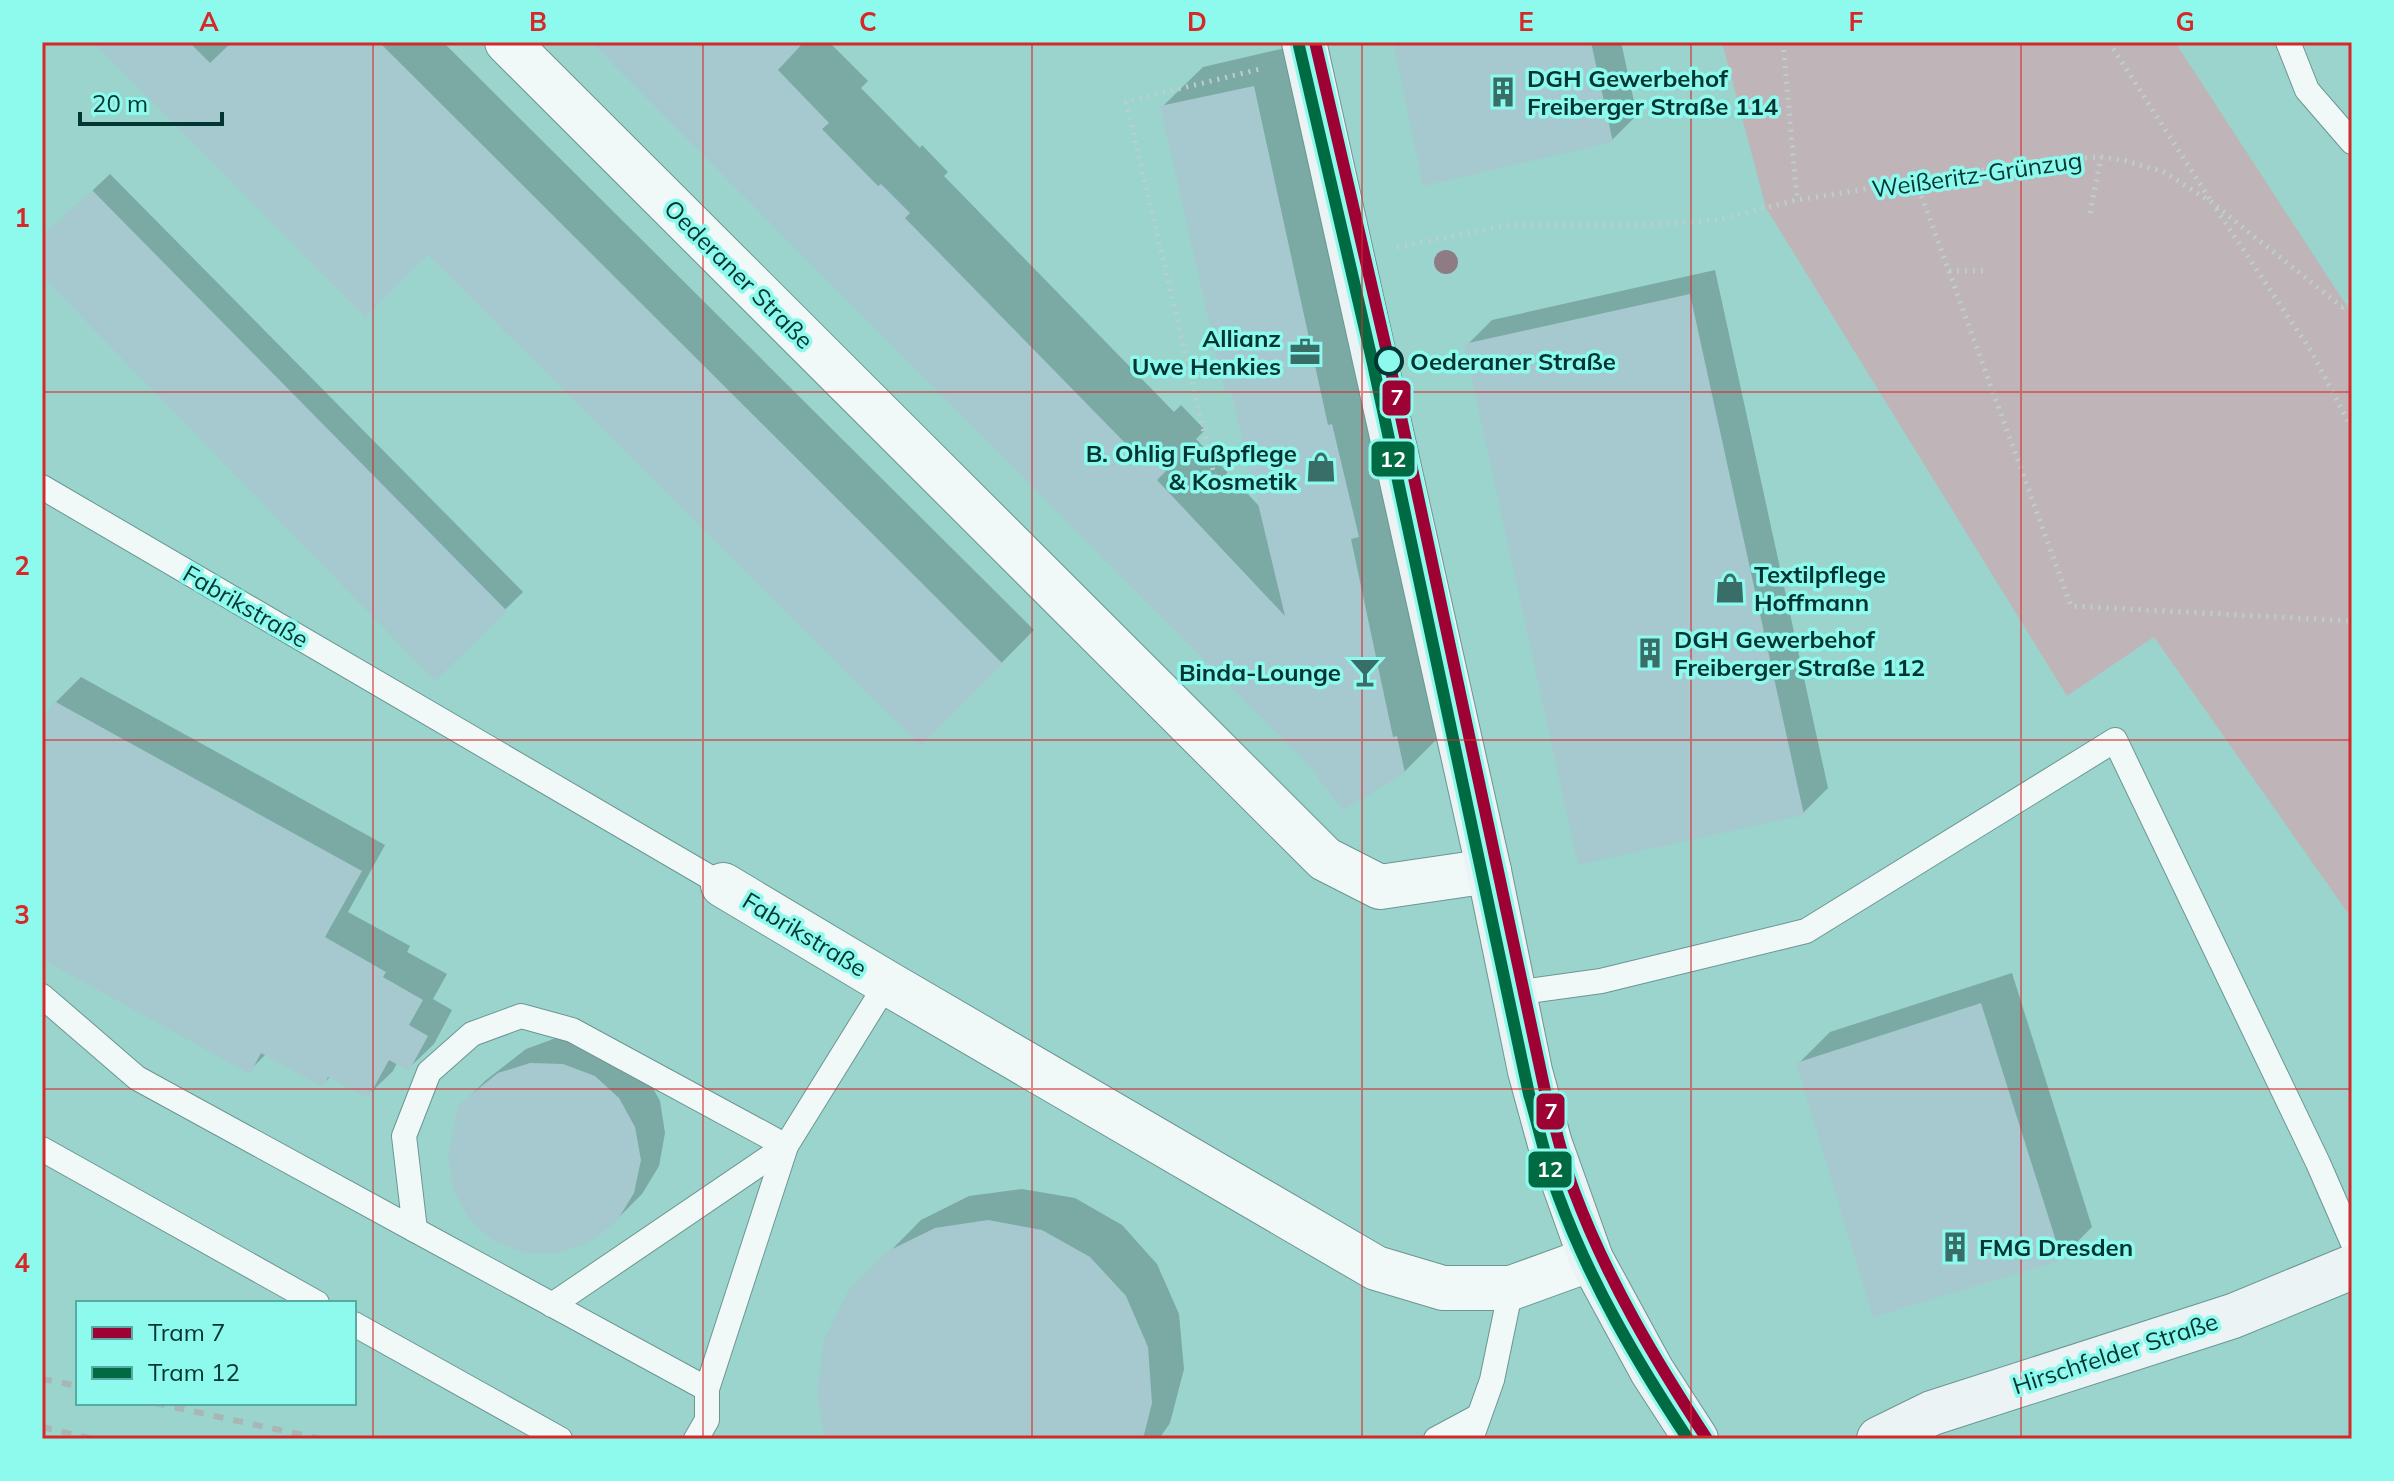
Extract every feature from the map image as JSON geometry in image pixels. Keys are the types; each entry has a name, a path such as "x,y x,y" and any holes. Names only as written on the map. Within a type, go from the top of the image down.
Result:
{"street":[{"name":"Oederaner Straße","path":"507,42 1325,859 1380,887 1489,871"},
{"path":"1306,50 1489,871 1530,1071 1550,1144 1591,1259 1620,1317 1696,1439"},
{"name":"Fabrikstraße","path":"723,885 1376,1268 1443,1288 1511,1288 1591,1259"},
{"name":"Hirschfelder Straße","path":"1879,1439 1932,1413 2233,1316 2352,1267"}],"lane":[{"path":"2288,42 2307,90 2352,142"},
{"name":"Fabrikstraße","path":"42,487 723,885"},
{"path":"1514,993 1601,981 1806,931 2115,740 2318,1163 2352,1241"},
{"path":"696,1439 707,1420 707,1389 786,1146 887,983"},
{"path":"42,996 137,1078 707,1389"},
{"path":"415,1230 404,1136 429,1072 472,1034 521,1016 572,1030 786,1146"},
{"path":"552,1305 786,1146"},
{"path":"42,1149 313,1301"},
{"path":"1436,1439 1474,1428 1492,1380 1511,1288"},
{"path":"356,1325 560,1439"}],"path":[{"path":"1783,42 1797,200"},
{"path":"2109,42 2311,351 2352,429"},
{"path":"1229,475 1215,479 1126,102 1306,50"},
{"path":"2090,213 2101,157"},
{"name":"Weißeritz-Grünzug","path":"1353,258 1509,225 1642,225 1718,220 1797,200 2047,160 2101,157 2123,160 2164,172 2211,202"},
{"path":"1916,181 2071,606 2352,621"},
{"path":"2211,202 2342,307 2352,299"},
{"path":"1949,271 1985,271"}],"shaded area":[{"path":"1722,42 2175,42 2352,314 2352,919 2154,637 2067,696 1766,208"}],"building":[{"path":"93,42 189,42 210,63 232,42 379,42 1003,664 921,746 428,255 365,317"},
{"path":"591,42 804,42 778,70 829,123 822,129 878,186 881,184 910,213 905,218 1132,450 1139,444 1166,471 1157,480 1285,616 1231,391 1225,392 1160,106 1254,86 1328,425 1332,424 1359,537 1351,539 1393,737 1397,736 1405,773 1344,810 1317,778 1319,776"},
{"name":"DGH Gewerbehof Freiberger Straße 114","path":"1393,42 1591,42 1613,142 1423,186"},
{"path":"92,190 507,611 435,681 42,276 42,236"},
{"name":"DGH Gewerbehof Freiberger Straße 112","path":"1690,294 1804,815 1578,865 1464,344"},
{"path":"54,701 362,871 325,937 386,972 383,977 423,1000 409,1025 428,1036 409,1071 389,1060 368,1098 328,1077 323,1087 261,1053 250,1074 42,959 42,723"},
{"path":"1981,1003 2062,1260 1873,1317 1796,1063"},
{"path":"530,1063 563,1064 595,1076 619,1098 635,1127 641,1160 634,1193 617,1221 590,1242 559,1253 526,1253 494,1241 469,1219 453,1189 448,1156 458,1105 498,1073"},
{"path":"988,1220 1042,1230 1090,1257 1126,1296 1148,1347 1152,1403 1143,1439 825,1439 817,1393 824,1340 848,1291 886,1252 935,1228"}],"railway":[{"path":"42,1379 76,1386"},
{"path":"164,1405 321,1439"},
{"path":"42,1427 93,1439"}],"tram line":[{"name":"7","path":"1315,42 1389,361 1545,1091 1562,1154 1601,1256 1651,1349 1707,1439"},
{"name":"12","path":"1299,46 1373,364 1529,1094 1546,1158 1571,1227 1600,1290 1633,1351 1688,1439"}],"place":[{"name":"DGH Gewerbehof Freiberger Straße 114","path":"1503,92"},
{"name":"Allianz Uwe Henkies","path":"1305,352"},
{"name":"Oederaner Straße","path":"1389,361"},
{"name":"B. Ohlig Fußpflege & Kosmetik","path":"1321,467"},
{"name":"Textilpflege Hoffmann","path":"1730,588"},
{"name":"DGH Gewerbehof Freiberger Straße 112","path":"1650,653"},
{"name":"Binda-Lounge","path":"1365,672"},
{"name":"FMG Dresden","path":"1955,1247"}]}
